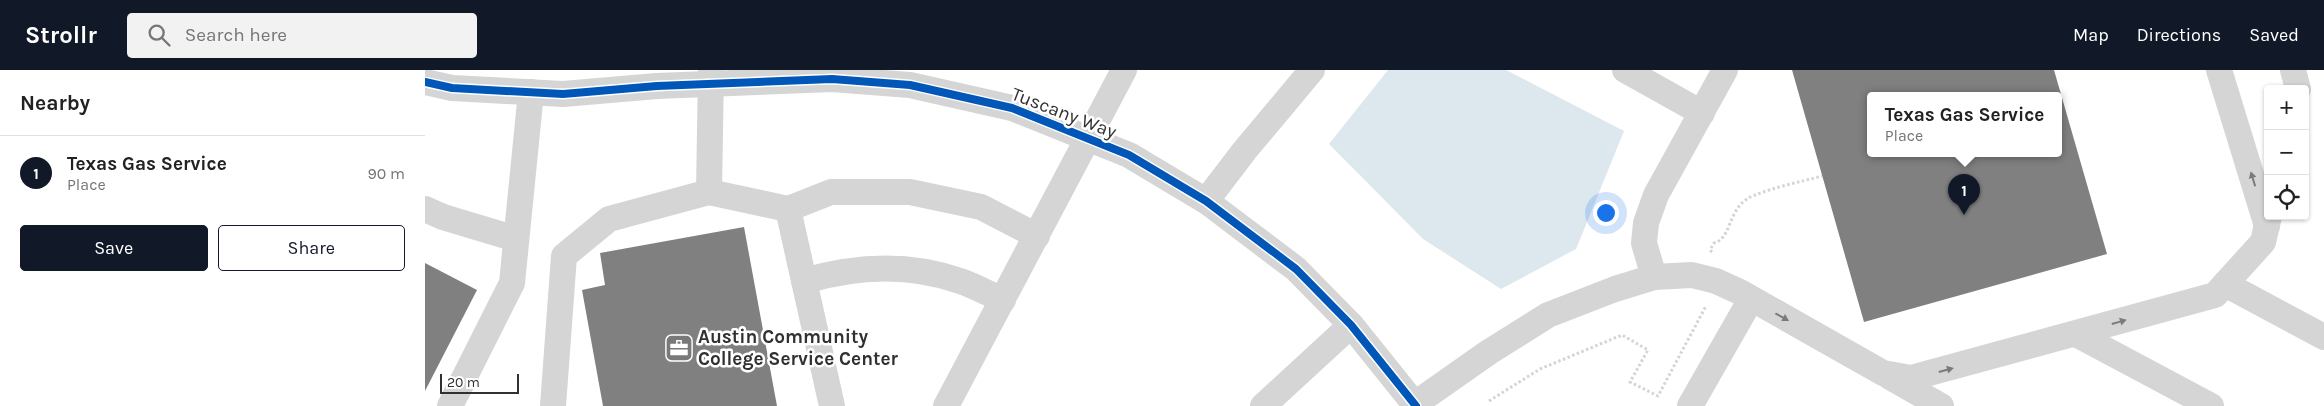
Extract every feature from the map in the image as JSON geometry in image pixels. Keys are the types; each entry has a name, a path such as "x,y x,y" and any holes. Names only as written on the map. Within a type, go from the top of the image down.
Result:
{"street":[{"path":"946,406 1090,138 1124,70"},
{"path":"1206,201 1255,137 1312,70"},
{"path":"1625,70 1702,113"},
{"path":"1654,277 1644,243 1646,223 1657,196 1725,70"},
{"path":"1883,373 1911,378 2215,295 2263,242 2268,221 2219,70"},
{"path":"2293,70 2297,85"},
{"path":"709,192 711,77"},
{"name":"Tuscany Way","path":"425,82 453,88 563,94 657,86 711,77 832,79 910,85 1012,108 1129,155 1206,201 1295,269 1351,325 1416,405"},
{"path":"450,406 512,283 531,92"},
{"path":"553,406 564,256 609,219 709,192 788,209 831,192 910,192 981,207 1037,236"},
{"path":"425,209 443,217 516,239"},
{"path":"788,209 832,406"},
{"path":"804,281 839,271 907,268 960,281 1003,300"},
{"path":"1416,405 1489,352 1548,315 1615,289 1654,277 1692,275 1716,281 1746,296 1941,406"},
{"path":"2225,284 2324,337"},
{"path":"1690,406 1746,296"},
{"path":"1263,406 1351,325"},
{"path":"2076,334 2211,406"}],"path":[{"path":"1717,254 1710,250 1714,243 1721,242 1726,237 1734,211 1749,198 1822,176"},
{"path":"1489,401 1540,369 1622,335 1648,350 1630,382 1658,396 1710,299"}],"shaded area":[{"path":"1388,70 1506,70 1624,131 1576,249 1501,289 1423,239 1329,144"}],"building":[{"path":"1792,70 2054,70 2060,92 1867,92 1867,157 2062,157 2062,98 2107,254 1864,322"},
{"name":"Austin Community College Service Center","path":"744,227 777,406 603,406 582,290 605,285 600,253"},
{"path":"425,263 477,290 425,391"}],"cycle path":[{"path":"425,82 452,88 563,94 657,86 832,79 910,85 1012,108 1129,155 1206,201 1296,269 1351,325 1416,406"}],"place":[{"name":"Texas Gas Service","path":"1964,215"},
{"name":"Austin Community College Service Center","path":"679,348"}]}
